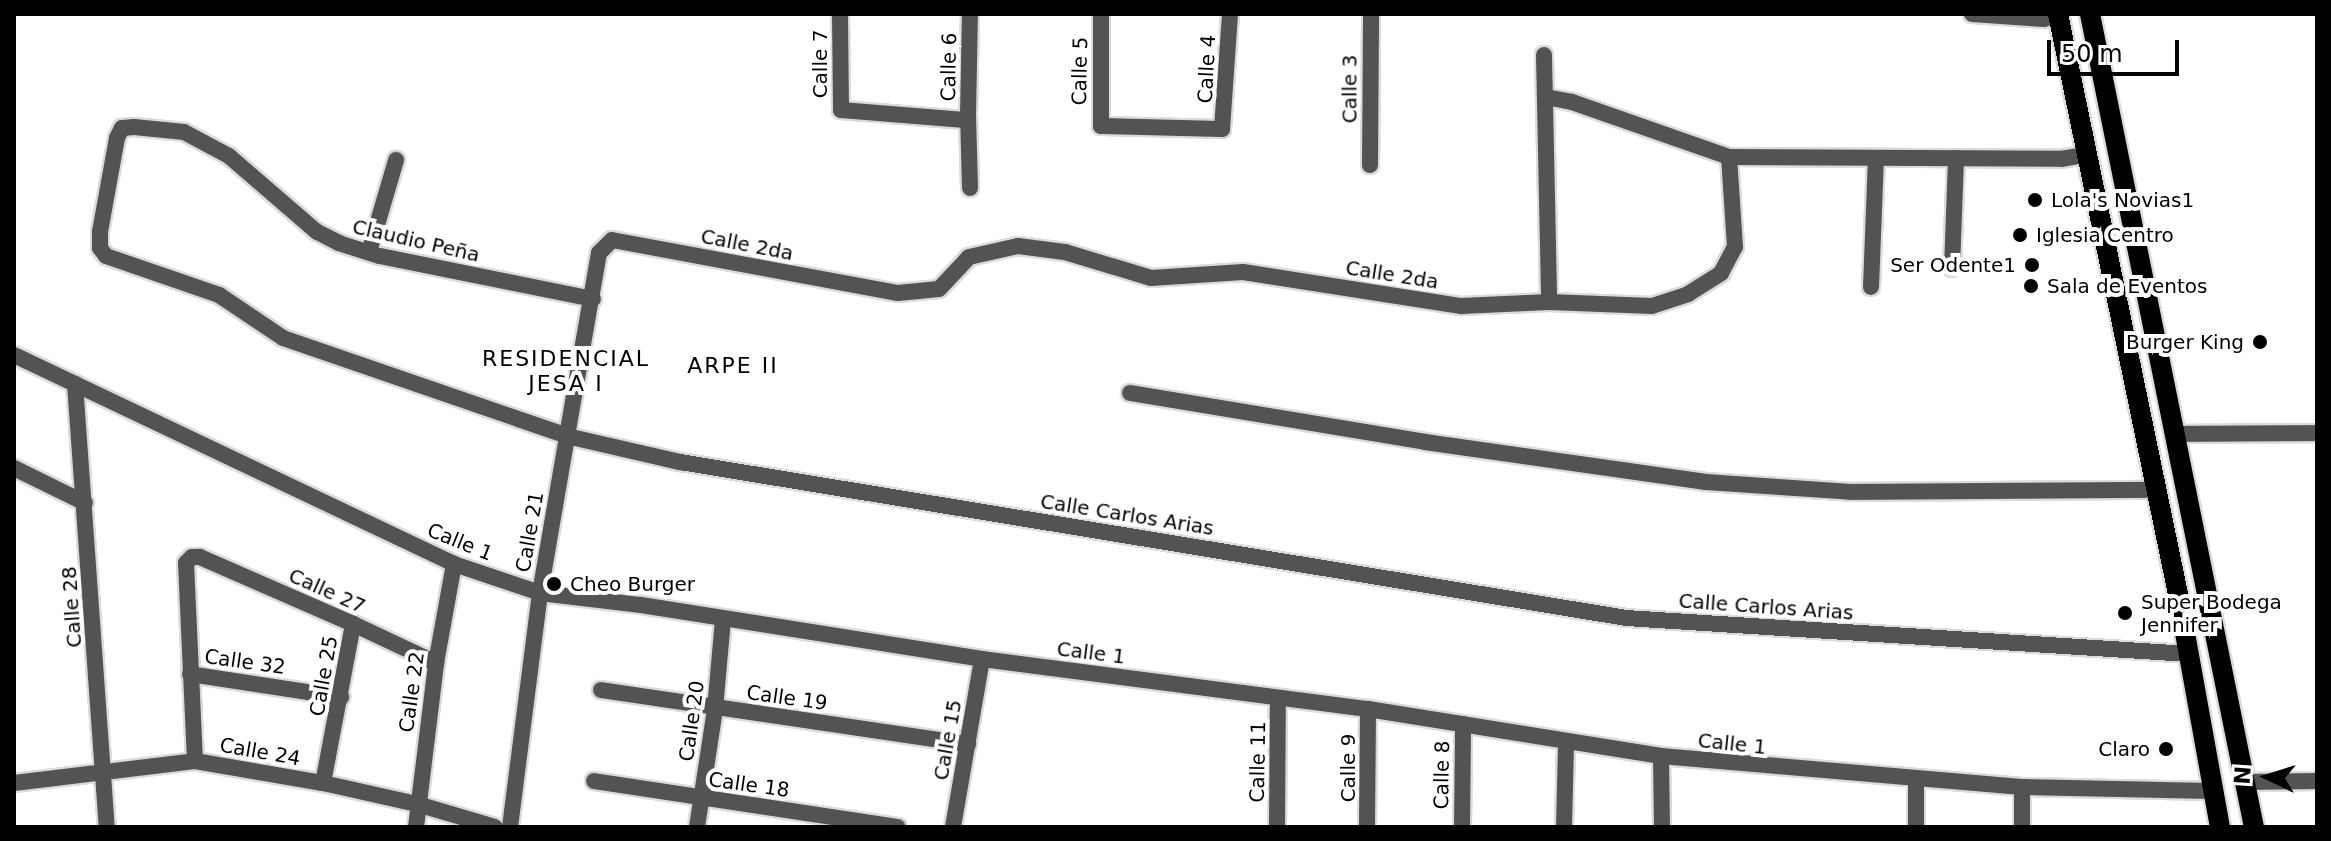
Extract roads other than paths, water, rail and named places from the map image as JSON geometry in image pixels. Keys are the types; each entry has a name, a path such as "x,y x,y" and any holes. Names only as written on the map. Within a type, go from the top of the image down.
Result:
{"main road":[{"path":"2058,14 2084,155 2189,654 2220,827"},
{"path":"2090,14 2254,827"}],"street":[{"name":"Calle 7","path":"840,14 839,106 844,113 966,117"},
{"name":"Calle 6","path":"970,14 966,117 970,188"},
{"name":"Calle 5","path":"1101,14 1099,124 1103,128 1224,126"},
{"name":"Calle 4","path":"1224,126 1230,14"},
{"name":"Calle 3","path":"1370,165 1371,14"},
{"path":"1972,14 2044,19 2058,14"},
{"path":"1544,55 1549,302"},
{"path":"1546,97 1617,117 1729,157 2061,159 2084,155"},
{"name":"Claudio Peña","path":"100,248 117,138 122,128 184,132 229,156 317,232 369,252 593,299"},
{"name":"Calle 2da","path":"603,245 612,240 898,293 939,289 969,257 1018,246 1065,252 1151,278 1243,272 1461,306 1549,302 1652,306 1688,294 1721,273 1735,247 1729,157"},
{"path":"1871,287 1876,158"},
{"path":"1952,268 1956,158"},
{"path":"369,252 396,160"},
{"name":"Calle 21","path":"510,827 540,593 603,245"},
{"name":"Calle Carlos Arias","path":"100,248 106,256 219,295 283,338 567,436 680,462 1626,618 2189,654"},
{"name":"Calle 1","path":"14,355 454,564 540,593 982,659 1368,709 1661,756 2022,787 2213,791"},
{"name":"Calle 28","path":"75,384 107,827"},
{"path":"1130,393 1409,440 1706,482 1851,492 2155,490"},
{"path":"2173,434 2317,433"},
{"path":"14,468 85,503"},
{"name":"Calle 27","path":"190,674 186,563 192,557 200,557 436,663"},
{"name":"Calle 22","path":"416,827 436,663 454,564"},
{"name":"Calle 20","path":"697,827 715,709 723,619"},
{"name":"Calle 25","path":"323,783 353,624"},
{"name":"Calle 15","path":"953,827 982,659"},
{"path":"190,674 195,761"},
{"name":"Calle 32","path":"190,674 341,697"},
{"name":"Calle 19","path":"601,690 968,744"},
{"name":"Calle 11","path":"1277,827 1278,698"},
{"name":"Calle 9","path":"1367,827 1368,709"},
{"name":"Calle 8","path":"1462,827 1463,724"},
{"path":"1564,827 1566,743"},
{"path":"1661,756 1662,827"},
{"name":"Calle 24","path":"14,783 104,775 195,761 323,783 417,804 495,827"},
{"path":"1916,779 1916,827"},
{"name":"Calle 18","path":"594,781 898,827"},
{"path":"2245,782 2317,781"},
{"path":"2022,787 2022,827"}],"place":[{"name":"Lola's Novias1","path":"2035,200"},
{"name":"Iglesia Centro","path":"2020,235"},
{"name":"Ser Odente1","path":"2032,265"},
{"name":"Sala de Eventos","path":"2031,286"},
{"name":"Burger King","path":"2260,342"},
{"name":"Cheo Burger","path":"554,584"},
{"name":"Super Bodega Jennifer","path":"2125,613"},
{"name":"Claro","path":"2166,749"}],"district":[{"name":"ARPE II","path":"733,366"},
{"name":"RESIDENCIAL JESA I","path":"566,370"}]}
